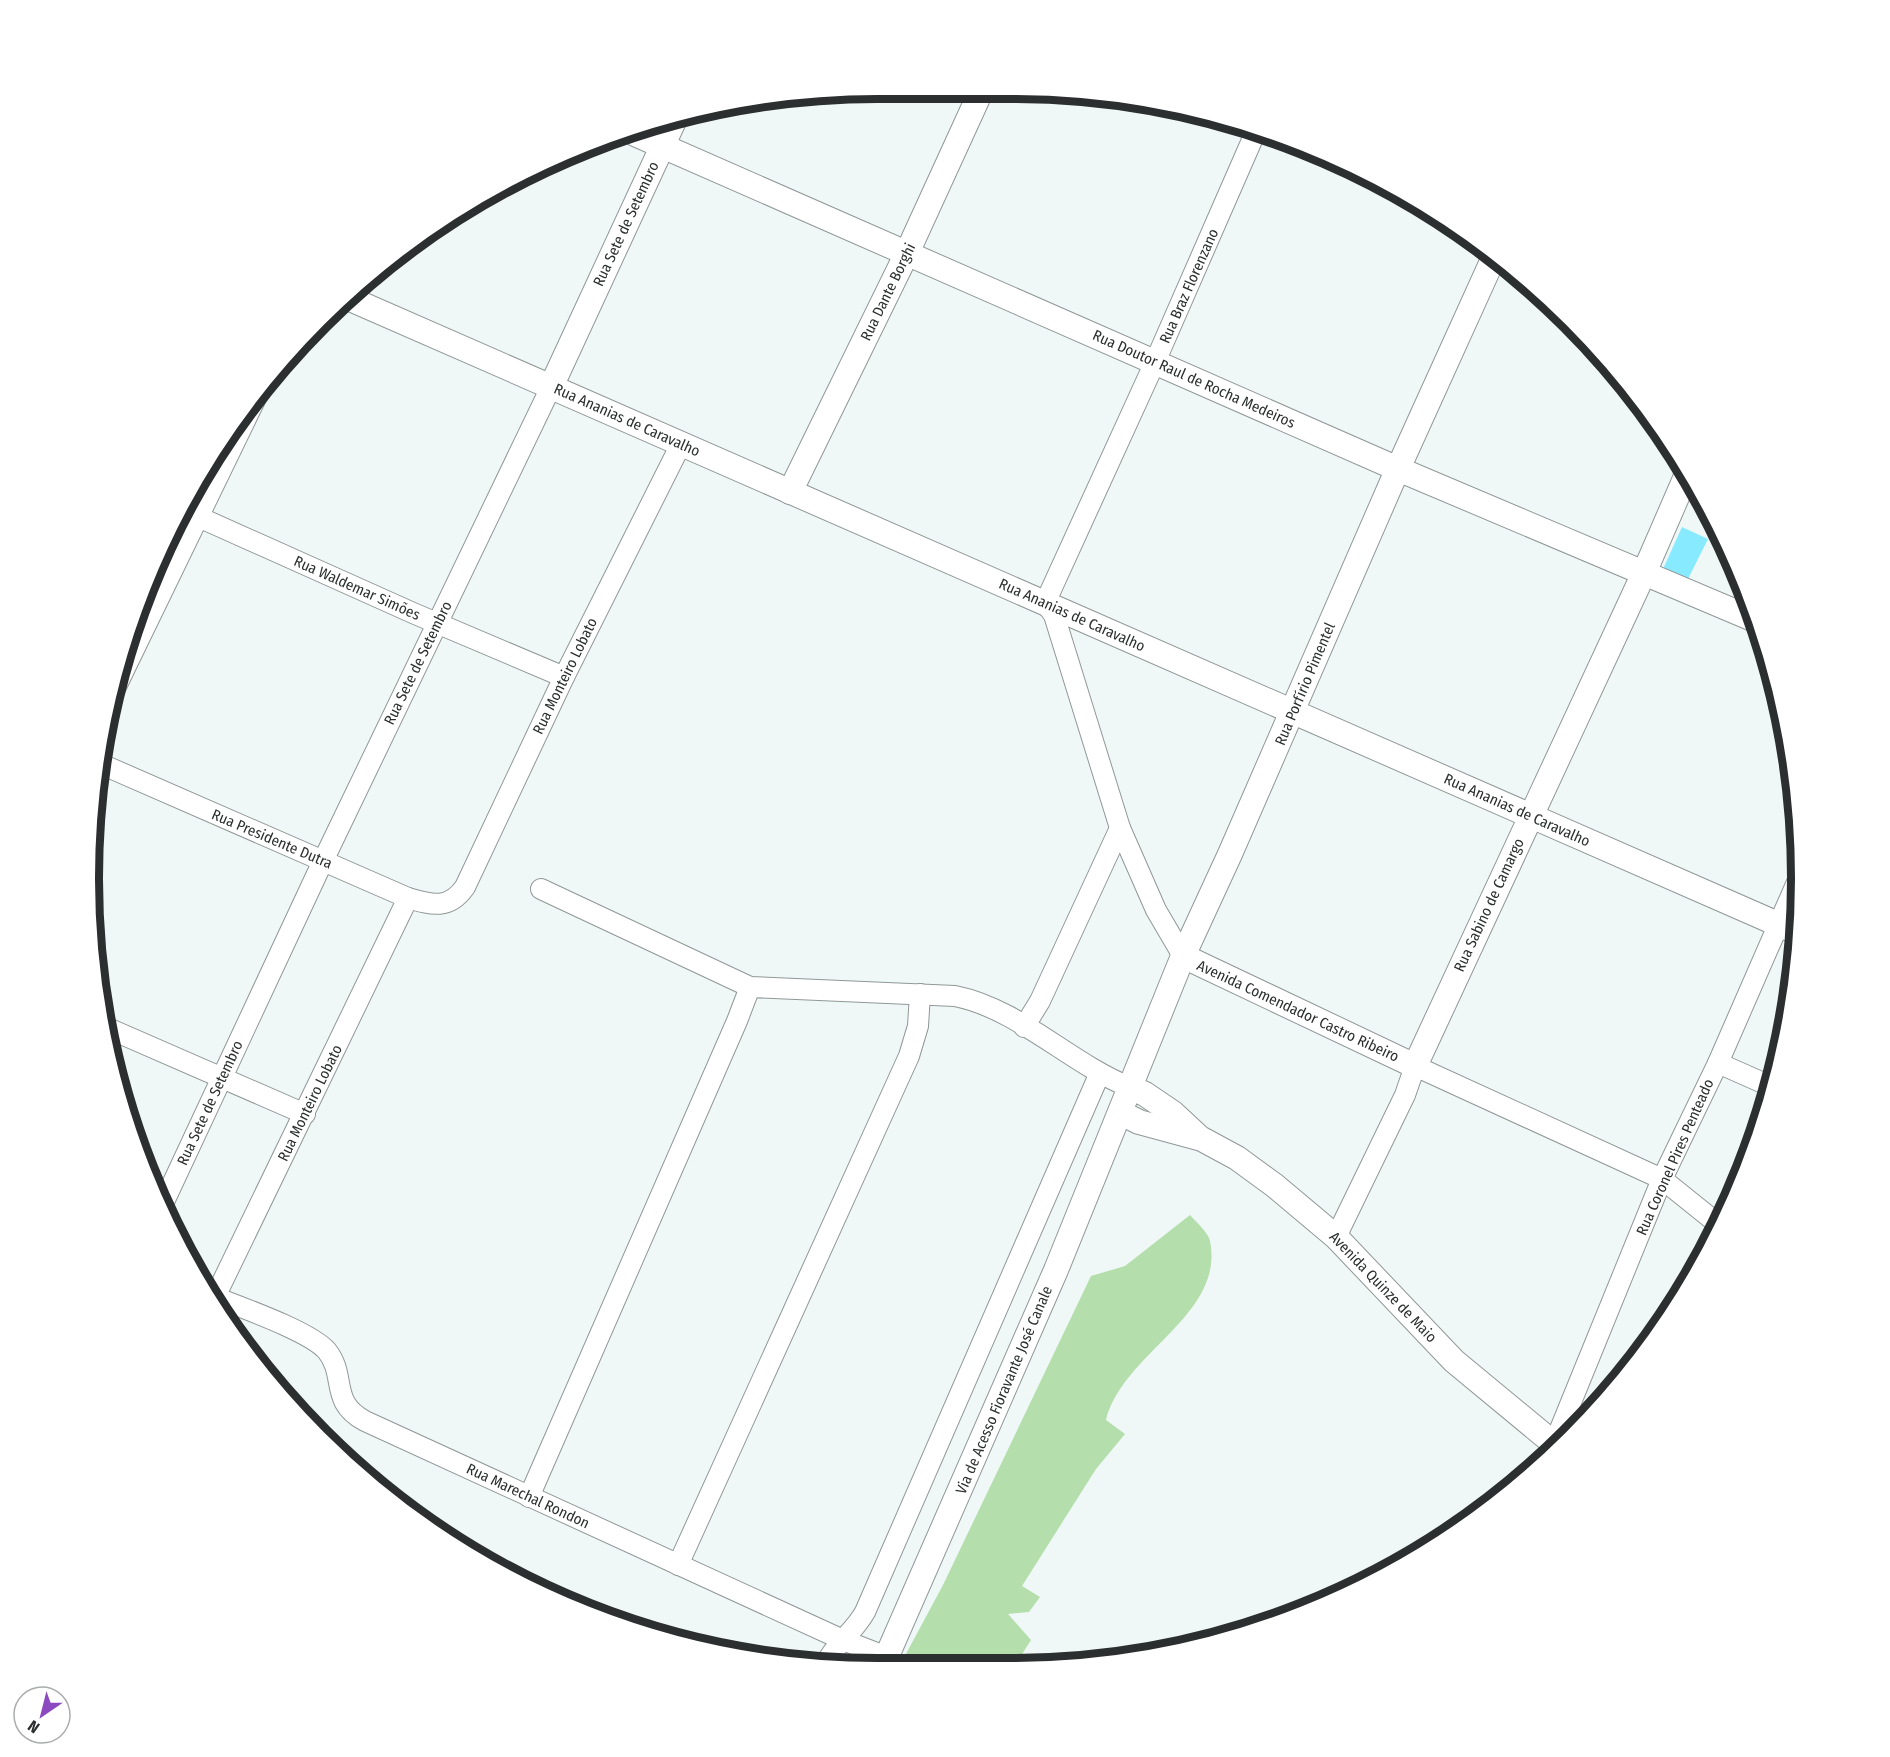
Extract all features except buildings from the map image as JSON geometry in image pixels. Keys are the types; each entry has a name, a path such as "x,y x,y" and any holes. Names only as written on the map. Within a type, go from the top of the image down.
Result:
{"street":[{"name":"Rua Dante Borghi","path":"790,492 907,254 977,99"},
{"name":"Rua Sete de Setembro","path":"167,1196 323,861 551,387 671,128"},
{"name":"Rua Doutor Raul de Rocha Medeiros","path":"640,136 1398,469 1745,616"},
{"name":"Rua Braz Florenzano","path":"1045,603 1155,362 1253,137"},
{"name":"Rua Porfírio Pimentel","path":"1121,1113 1129,1087 1183,956 1491,264"},
{"name":"Rua Ananias de Caravalho","path":"355,301 1787,928"},
{"name":"Rua Monteiro Lobato","path":"446,905 460,894 465,886 564,677 681,444"},
{"path":"137,638 192,514 230,445"},
{"name":"Rua Sabino de Camargo","path":"1336,1237 1405,1095 1415,1066 1644,573 1683,483"},
{"name":"Rua Waldemar Simões","path":"192,514 564,677"},
{"name":"Avenida Comendador Castro Ribeiro","path":"1045,603 1054,615 1120,828 1156,910 1183,956 1415,1066 1662,1179 1713,1220"},
{"name":"Rua Presidente Dutra","path":"108,767 408,898 429,904 446,905"},
{"path":"1024,1027 1040,1001 1120,828"},
{"path":"541,889 750,987 920,994 970,999 999,1011 1100,1075 1145,1094 1173,1113 1200,1138"},
{"name":"Rua Monteiro Lobato","path":"218,1292 408,898"},
{"name":"Rua Coronel Pires Penteado","path":"1561,1431 1662,1179 1787,928"},
{"path":"529,1497 733,1032 750,987"},
{"path":"678,1564 909,1056 918,1026 920,994"},
{"path":"114,1031 305,1114"},
{"path":"1718,1064 1763,1083"},
{"path":"831,1656 856,1628 865,1612 1100,1075"},
{"path":"1121,1113 1139,1122 1200,1138"},
{"name":"Via de Acesso Fioravante José Canale","path":"886,1658 1038,1312 1121,1113"},
{"name":"Avenida Quinze de Maio","path":"1200,1138 1237,1158 1274,1185 1336,1237 1454,1361 1551,1441"},
{"name":"Rua Marechal Rondon","path":"226,1305 319,1344 335,1365 341,1399 358,1418 879,1658"}],"green space":[{"path":"1190,1215 1210,1241 1211,1267 1202,1291 1188,1313 1150,1353 1116,1396 1106,1420 1125,1434 1096,1469 1022,1586 1040,1597 1029,1612 1008,1614 1031,1640 1020,1658 904,1658 943,1585 1091,1276 1125,1266"}]}
